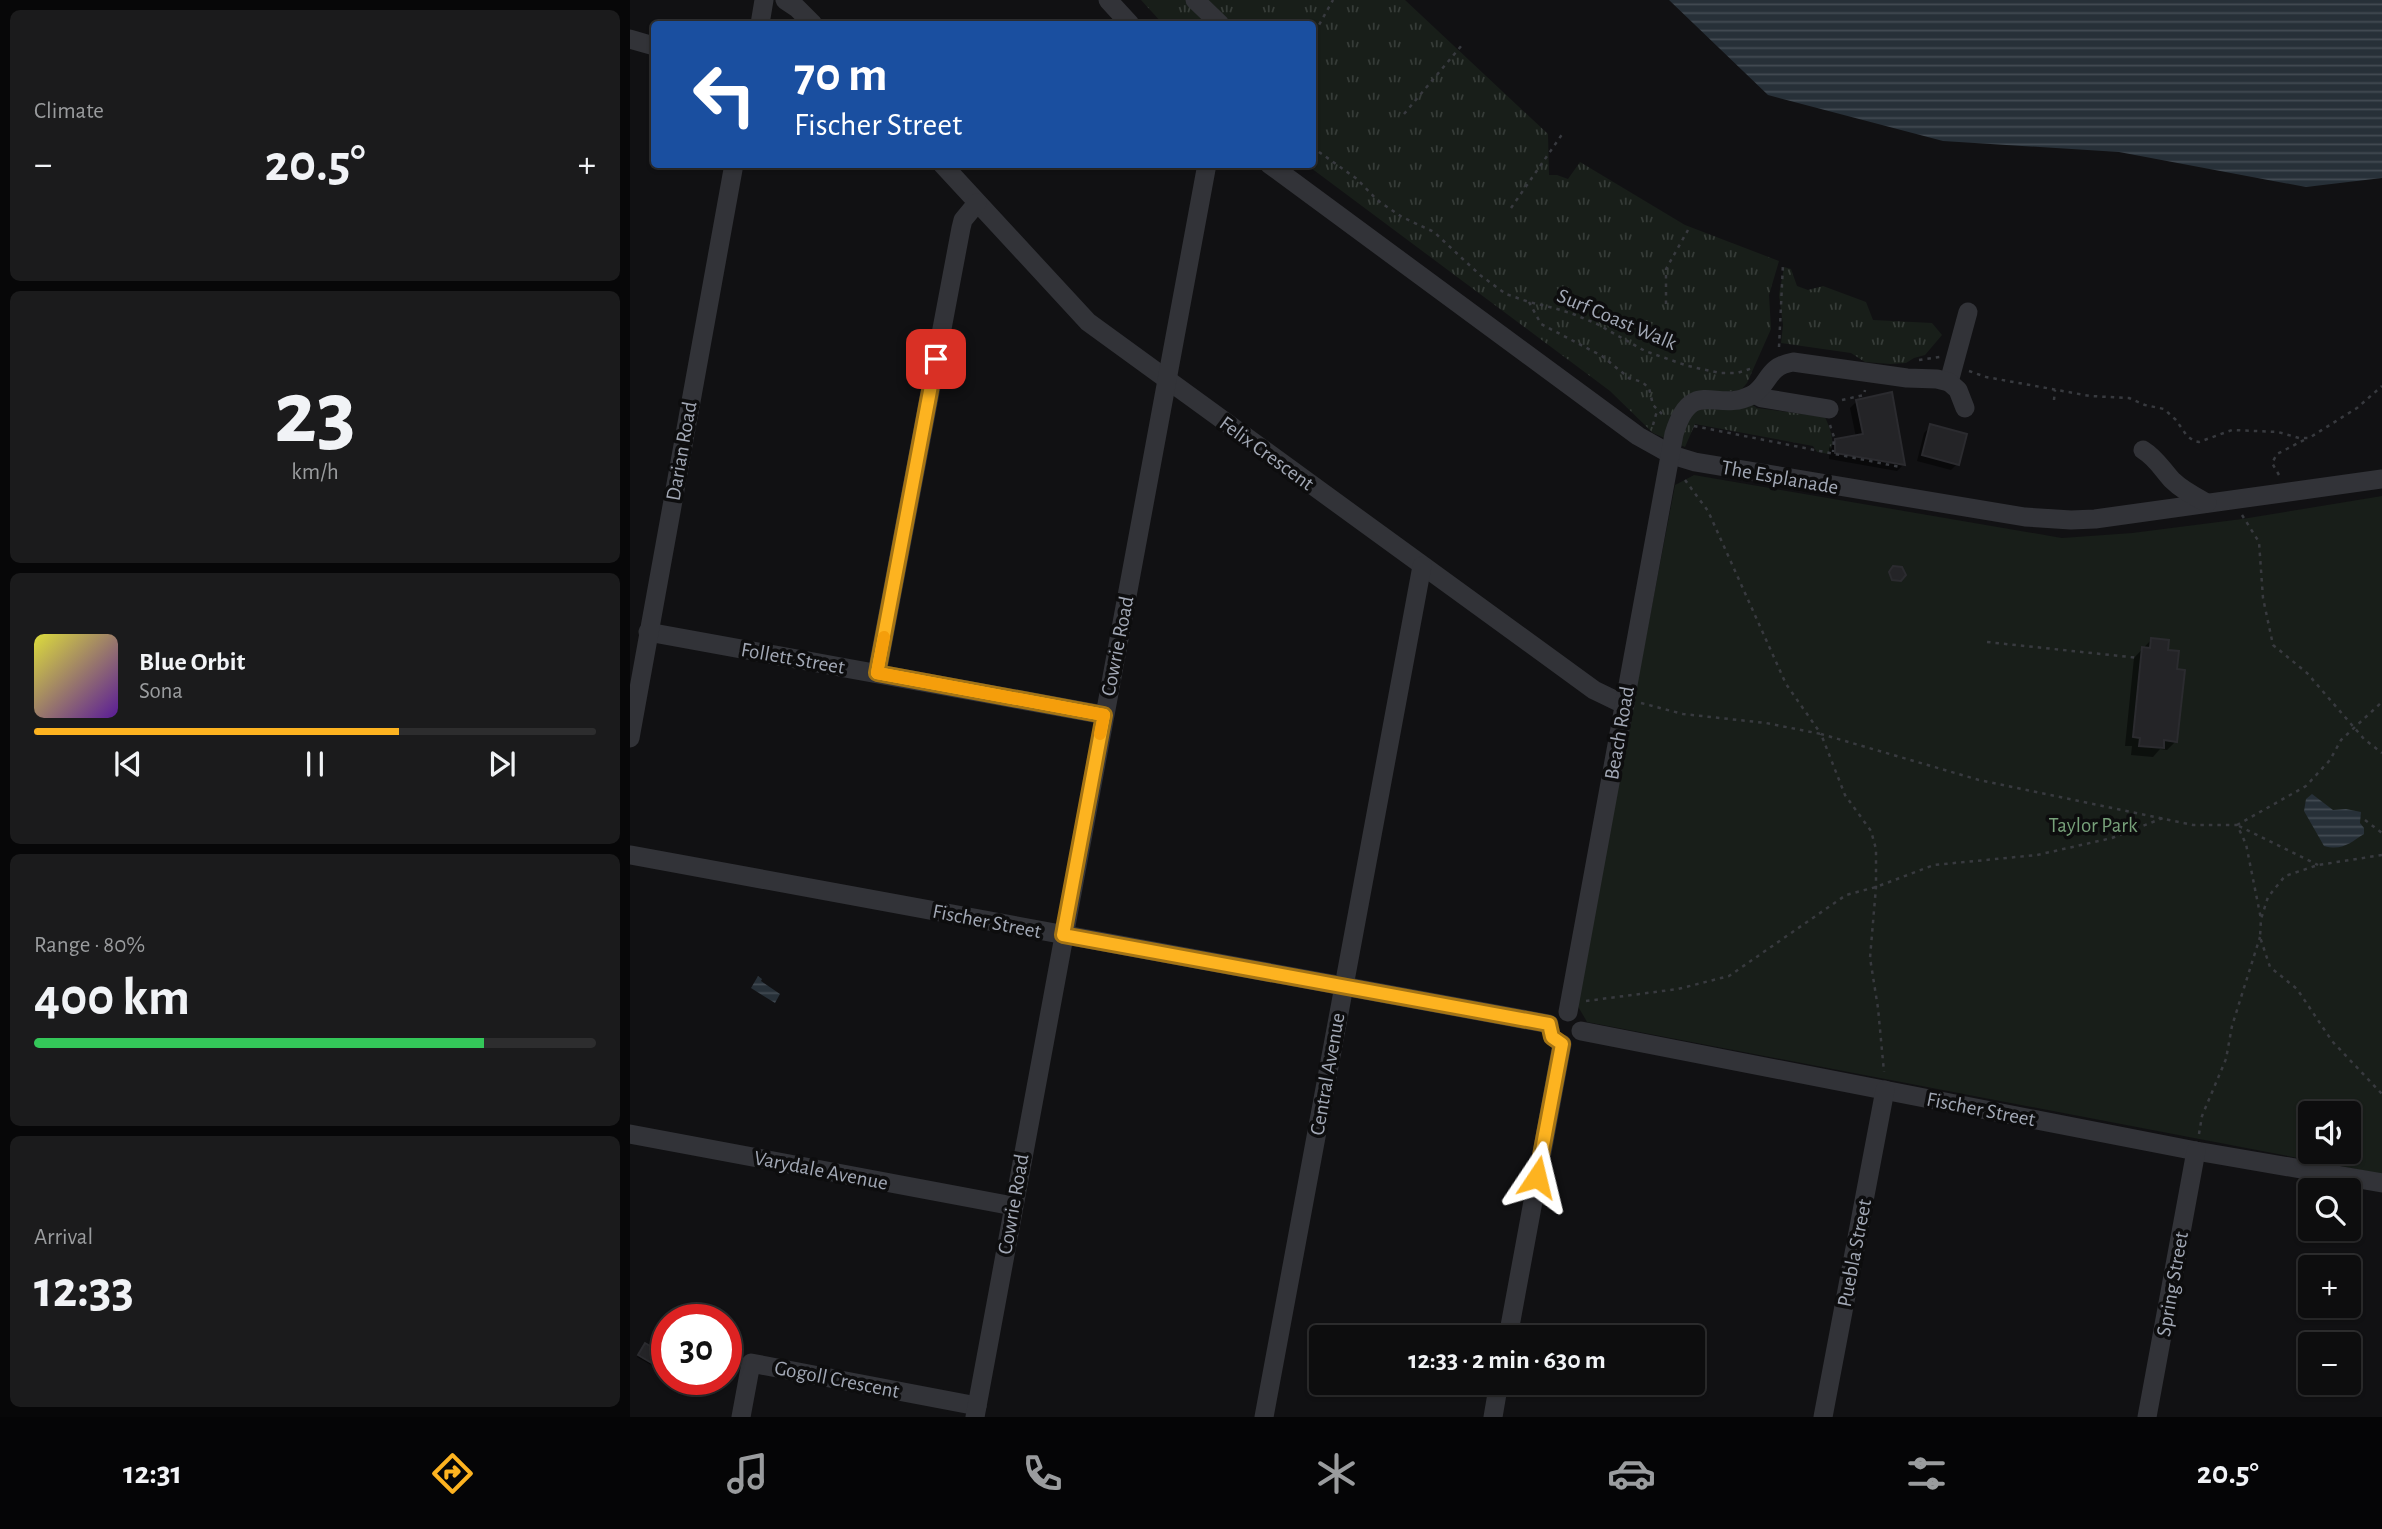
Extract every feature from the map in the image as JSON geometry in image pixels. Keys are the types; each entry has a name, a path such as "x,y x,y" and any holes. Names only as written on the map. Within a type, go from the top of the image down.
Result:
{"street":[{"path":"760,21 764,0"},
{"path":"785,0 810,21"},
{"path":"1108,0 1127,21"},
{"path":"1195,0 1217,21"},
{"path":"630,39 651,45"},
{"name":"Darian Road","path":"630,737 733,168"},
{"name":"Felix Crescent","path":"946,168 1088,322 1594,690 1625,702"},
{"name":"Cowrie Road","path":"976,1411 1205,168"},
{"name":"The Esplanade","path":"1274,168 1638,436 1672,455 1708,464 1931,502 2049,519 2095,519 2382,479"},
{"path":"877,673 961,228 963,220 977,203"},
{"path":"1949,382 1968,312"},
{"path":"1829,409 1762,398 1754,394 1776,367 1793,362 1949,382 1958,390 1965,408"},
{"name":"Beach Road","path":"1569,1005 1679,417 1689,404 1696,401 1742,398 1754,394"},
{"path":"2143,450 2155,457 2166,473 2187,492 2207,503"},
{"name":"Central Avenue","path":"1264,1417 1422,566"},
{"name":"Follett Street","path":"648,632 1104,715"},
{"name":"Fischer Street","path":"631,853 1549,1024"},
{"path":"1569,1005 1579,1018 1581,1031 1575,1042 1562,1044 1552,1037 1549,1024 1556,1014 1569,1005"},
{"name":"Fischer Street","path":"1581,1031 2196,1151 2382,1183"},
{"path":"1510,1325 1562,1044"},
{"name":"Puebla Street","path":"1824,1417 1885,1090"},
{"name":"Varydale Avenue","path":"630,1134 1013,1206"},
{"name":"Spring Street","path":"2147,1417 2196,1151"},
{"name":"Gogoll Crescent","path":"741,1417 751,1363 976,1411"},
{"path":"1493,1417 1497,1395"}],"path":[{"path":"1316,30 1333,0"},
{"path":"1404,114 1462,45"},
{"path":"1511,208 1563,133"},
{"name":"Surf Coast Walk","path":"1316,150 1357,179 1377,200 1434,232 1480,275 1506,293 1585,319 1627,342 1688,366 1720,373 1737,373 1758,366"},
{"path":"1666,304 1665,269 1688,230"},
{"path":"1779,347 1783,264"},
{"path":"1773,352 1779,347 1788,347"},
{"path":"1915,361 1938,356 1946,358"},
{"path":"1966,370 1986,377 2090,396 2129,398 2164,410 2194,441 2199,442 2232,430 2278,432 2309,438"},
{"path":"2288,491 2272,463 2277,454 2357,408 2382,386"},
{"path":"1833,452 1834,437 1828,419 1830,402 1864,395 1865,387"},
{"path":"2054,400 2055,389"},
{"path":"1685,480 1708,511 1786,684 1821,734 1845,795 1871,831 1876,849 1876,887 1870,958 1885,1090"},
{"path":"2240,498 2242,519 2259,542 2263,598 2273,645 2307,673 2364,739 2382,753"},
{"path":"1987,642 2138,658"},
{"path":"1625,702 1683,714 1766,723 1821,734 1979,780 2193,825 2237,825 2318,865"},
{"path":"2237,825 2306,786 2330,760 2342,740 2382,702"},
{"path":"1569,1005 1645,995 1729,976 1846,895 1876,887 1934,864 2037,856 2112,838 2163,818"},
{"path":"2365,821 2382,833"},
{"path":"2237,825 2246,844 2261,919"},
{"path":"2196,1151 2202,1116 2226,1059 2232,1026 2260,937 2261,919 2268,897 2285,876 2318,865 2382,855"},
{"path":"2260,937 2270,967 2297,989 2332,1041 2382,1094"}],"green space":[{"path":"1141,0 1405,0 1548,134 1549,175 1568,179 1580,162 1685,225 1779,261 1769,295 1771,329 1747,383 1741,390 1684,397 1690,411 1750,403 1757,408 1825,417 1832,440 1829,454 1817,452 1813,446 1695,424 1685,447 1653,433 1610,391 1311,168 1316,168 1316,21 1160,21"},
{"path":"1784,267 1791,269 1797,286 1808,290 1823,286 1866,302 1873,320 1932,323 1942,335 1925,355 1906,363 1890,364 1865,362 1851,353 1781,343 1783,325 1779,295"},
{"name":"Taylor Park","path":"1694,475 2062,538 2132,533 2242,519 2382,496 2382,1174 2330,1164 2361,1164 2361,1101 2298,1101 2298,1158 1587,1022 1576,1003 1675,485"}],"shaded area":[{"path":"1669,0 2382,0 2382,178 2306,187 2119,152 1943,141 1768,95"},
{"path":"2312,794 2333,810 2361,812 2360,823 2364,834 2341,847 2324,846 2304,811 2306,799"},
{"path":"758,976 780,994 775,1003 751,988"}],"building":[{"path":"1892,392 1905,465 1835,453 1835,439 1863,434 1856,400"},
{"path":"1930,424 1967,434 1959,465 1922,455"},
{"path":"1893,566 1902,567 1906,575 1901,581 1892,580 1889,572"},
{"path":"2151,638 2169,640 2168,650 2179,651 2177,669 2185,670 2177,742 2164,740 2164,748 2139,746 2140,738 2133,737 2142,647 2150,648"},
{"path":"645,1343 651,1347 651,1363 638,1355"}],"slow traffic":[{"path":"884,637 877,673 1104,715 1100,734"}],"route":[{"path":"936,359 877,673 1104,715 1063,935 1549,1024 1552,1037 1562,1044 1537,1177"}]}
